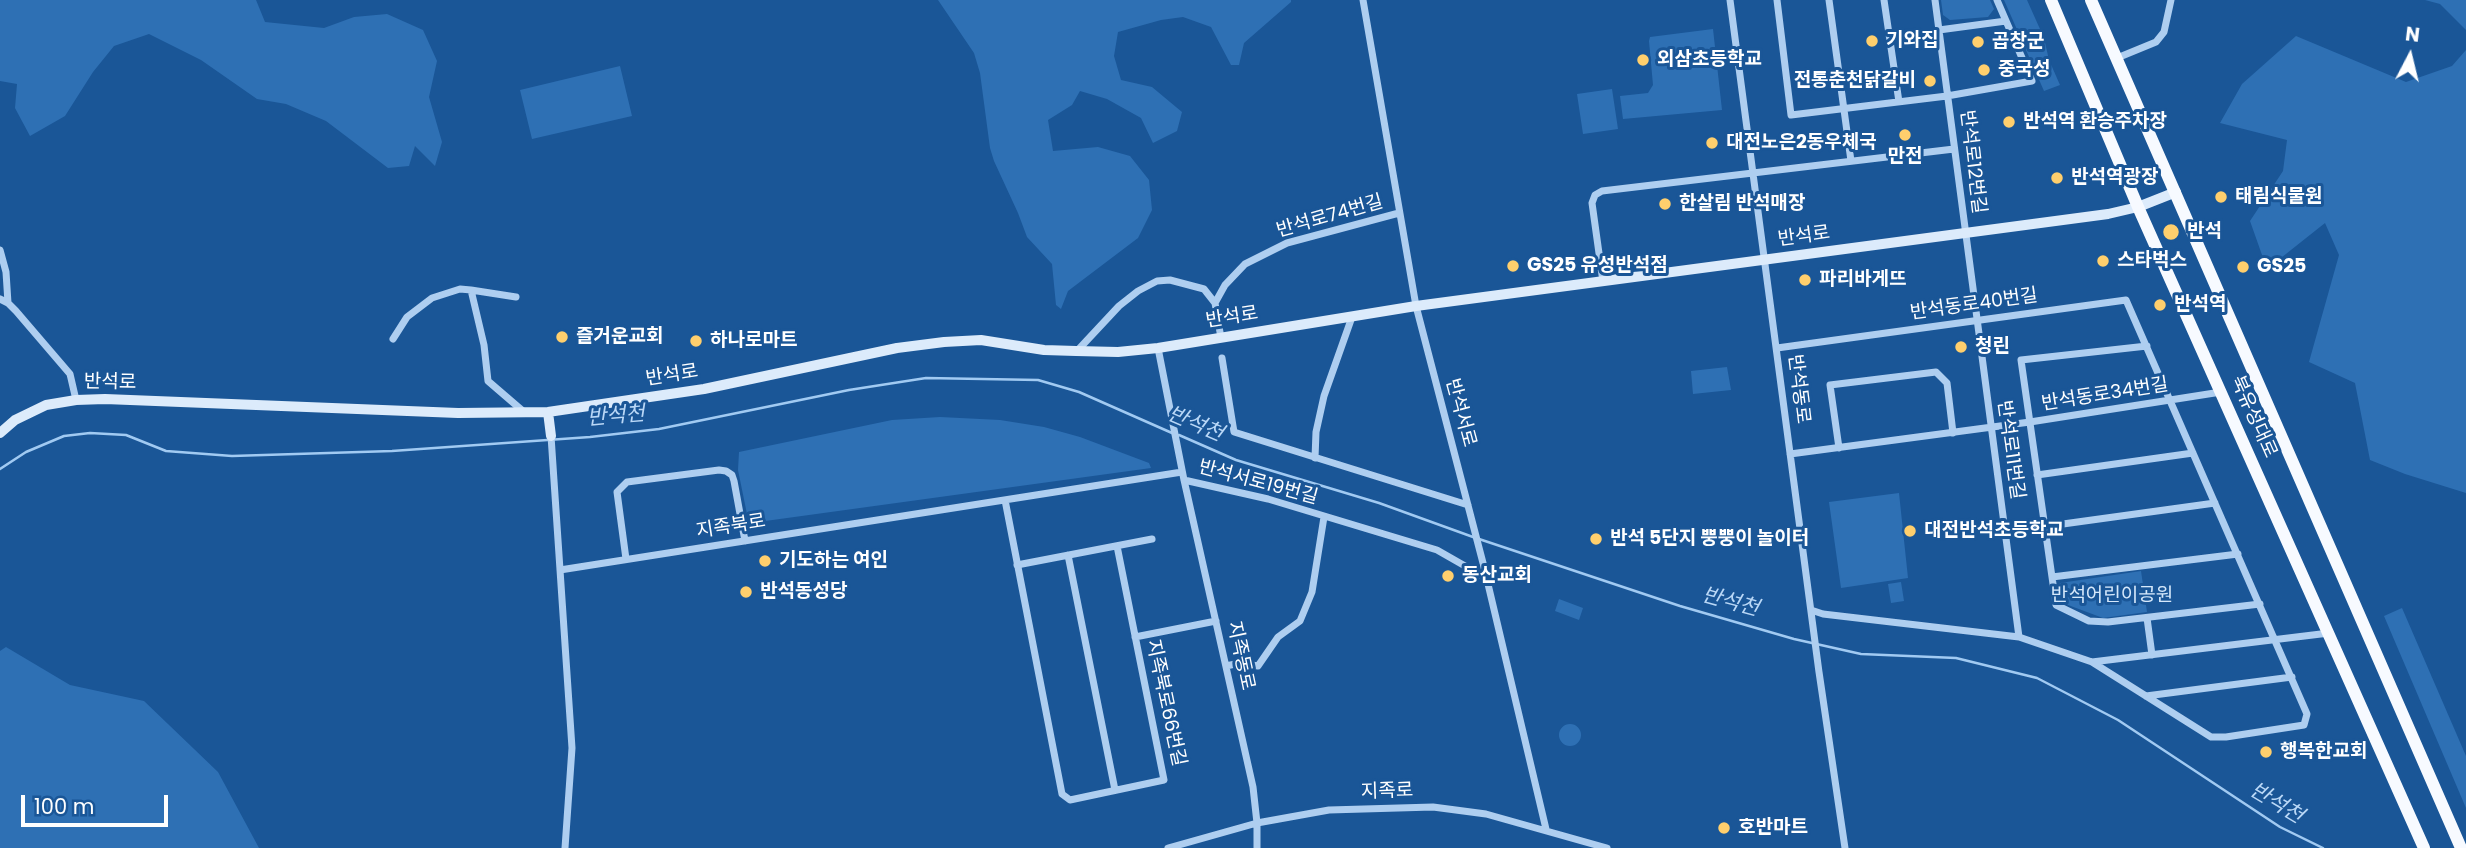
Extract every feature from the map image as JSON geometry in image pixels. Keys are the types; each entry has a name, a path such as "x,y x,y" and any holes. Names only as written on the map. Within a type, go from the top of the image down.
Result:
{"main road":[{"name":"북유성대로","path":"2051,0 2138,207 2424,848"},
{"name":"북유성대로","path":"2091,0 2461,848"}],"street":[{"name":"반석서로","path":"1363,0 1416,306 1483,563 1546,830"},
{"name":"반석동로","path":"1730,0 1819,672 1845,848"},
{"path":"1777,0 1791,115 1947,96"},
{"path":"1829,0 1851,161"},
{"path":"1884,0 1899,102"},
{"name":"반석로12번길","path":"1935,0 1965,232"},
{"name":"반석로12번길","path":"1947,96 2032,81 1997,0"},
{"path":"2117,58 2156,42 2164,32 2171,0"},
{"path":"1939,30 2006,21"},
{"path":"1603,282 1592,204 1595,195 1602,191 1954,149"},
{"name":"반석로","path":"0,433 15,420 46,405 76,400 458,413 548,412 704,389 873,352 944,342 981,340 1044,350 1076,351 1118,352 1158,348 1416,306 2108,214 2138,207 2176,192"},
{"name":"반석로74번길","path":"1215,303 1225,285 1245,264 1287,243 1399,213"},
{"name":"반석로11번길","path":"1965,232 2019,636"},
{"path":"0,250 6,272 8,303"},
{"path":"1076,351 1119,306 1138,290 1157,281 1170,280 1204,289 1215,303 1221,338"},
{"path":"393,339 407,317 432,298 460,289 516,297"},
{"path":"471,290 484,345 488,381 525,412"},
{"path":"0,299 8,303 70,374 76,400"},
{"name":"반석동로40번길","path":"1777,348 2126,300 2277,640"},
{"path":"1315,458 1316,432 1324,396 1352,317"},
{"path":"2147,346 2021,360 2056,605 2089,621 2108,622 2260,604"},
{"name":"지족동로","path":"1158,348 1183,476 1253,787 1257,848"},
{"path":"1222,358 1234,432 1469,508"},
{"path":"1839,448 1830,385 1936,372 1947,383 1953,433"},
{"name":"반석동로34번길","path":"1790,454 2030,422 2221,392"},
{"path":"548,412 572,748 565,848"},
{"path":"2037,475 2193,453"},
{"path":"626,559 617,492 627,482 726,471 732,475 734,481 745,541"},
{"name":"지족북로","path":"560,570 1005,500 1183,476"},
{"name":"반석서로19번길","path":"1183,476 1437,550 1486,578"},
{"name":"지족북로66번길","path":"1005,500 1062,794 1070,800 1164,780 1117,546"},
{"path":"2005,532 2215,503"},
{"name":"반석서로19번길","path":"1226,666 1240,663 1258,666 1279,637 1300,621 1315,578 1324,517"},
{"path":"1017,565 1152,539"},
{"path":"2052,577 2238,554"},
{"path":"1068,555 1115,790"},
{"path":"1811,610 2019,636 2092,662 2211,737 2304,724 2307,714 2277,640"},
{"path":"2147,618 2152,655"},
{"path":"1135,637 1216,621"},
{"path":"2092,662 2329,634"},
{"path":"2145,696 2292,677"},
{"name":"지족로","path":"1168,848 1257,823 1329,810 1433,807 1486,814 1607,848"}],"green space":[{"path":"0,0 256,0 265,22 324,28 354,17 387,14 423,30 437,61 429,97 442,142 435,166 415,146 409,166 388,168 326,121 286,104 257,99 201,60 149,34 114,46 93,72 65,116 30,136 15,108 17,84 0,81"},
{"path":"938,0 1291,2 1244,43 1239,65 1231,65 1211,27 1183,17 1118,32 1114,56 1121,80 1152,87 1182,112 1177,131 1153,143 1141,118 1107,99 1080,91 1072,105 1048,120 1053,151 1098,147 1130,156 1149,180 1152,210 1138,238 1068,291 1061,309 1056,305 1052,264 1027,237 994,161 980,73 974,53"},
{"path":"1941,0 1990,0 1994,9 1988,17 1950,20 1943,15"},
{"path":"2004,0 2027,0 2060,85 2044,91"},
{"path":"2425,0 2466,0 2466,30 2440,4"},
{"path":"1713,29 1722,110 1623,119 1620,96 1648,93 1653,85 1650,37"},
{"path":"2296,36 2406,82 2452,66 2466,50 2466,493 2370,460 2355,383 2309,362 2339,255 2325,223 2267,269 2250,221 2283,171 2287,140 2220,123 2242,84"},
{"path":"620,66 632,116 532,139 520,90"},
{"path":"1612,89 1618,129 1583,134 1577,94"},
{"path":"1727,367 1731,390 1693,394 1691,371"},
{"path":"940,417 1000,420 1044,427 1080,437 1149,463 1151,468 758,522 747,514 738,470 739,452 892,420"},
{"path":"1899,493 1908,578 1841,588 1829,502"},
{"name":"반석어린이공원","path":"2141,571 2147,612 2103,618 2060,602 2057,587 2060,583"},
{"path":"1901,582 1904,601 1891,603 1888,584"},
{"path":"1559,599 1583,608 1579,620 1555,611"},
{"path":"2402,608 2466,756 2466,808 2384,616"},
{"path":"6,647 70,685 144,701 218,772 259,848 0,848 0,651"},
{"path":"1570,724 1578,727 1581,735 1578,743 1570,746 1562,743 1559,735 1562,727"}],"waterway":[{"name":"반석천","path":"0,469 26,452 64,436 90,433 126,435 166,451 232,456 392,451 590,437 659,429 849,390 926,378 1038,380 1079,392 1172,433"},
{"name":"반석천","path":"1179,435 1236,460 1379,503 1473,537"},
{"name":"반석천","path":"1479,539 1680,606 1794,639 1861,654 1956,658 2037,678 2118,720 2280,827 2323,848"}],"place":[{"name":"기와집","path":"1872,41"},
{"name":"곱창군","path":"1978,42"},
{"name":"외삼초등학교","path":"1643,60"},
{"name":"중국성","path":"1984,70"},
{"name":"전통춘천닭갈비","path":"1930,81"},
{"name":"반석역 환승주차장","path":"2009,122"},
{"name":"만전","path":"1905,135"},
{"name":"대전노은2동우체국","path":"1712,143"},
{"name":"반석역광장","path":"2057,178"},
{"name":"태림식물원","path":"2221,197"},
{"name":"한살림 반석매장","path":"1665,204"},
{"name":"반석","path":"2171,232"},
{"name":"스타벅스","path":"2103,261"},
{"name":"GS25 유성반석점","path":"1513,266"},
{"name":"GS25","path":"2243,267"},
{"name":"파리바게뜨","path":"1805,280"},
{"name":"반석역","path":"2160,305"},
{"name":"즐거운교회","path":"562,337"},
{"name":"하나로마트","path":"696,341"},
{"name":"청린","path":"1961,347"},
{"name":"대전반석초등학교","path":"1910,531"},
{"name":"반석 5단지 뿡뿡이 놀이터","path":"1596,539"},
{"name":"기도하는 여인","path":"765,561"},
{"name":"동산교회","path":"1448,576"},
{"name":"반석동성당","path":"746,592"},
{"name":"행복한교회","path":"2266,752"},
{"name":"호반마트","path":"1724,828"}]}
